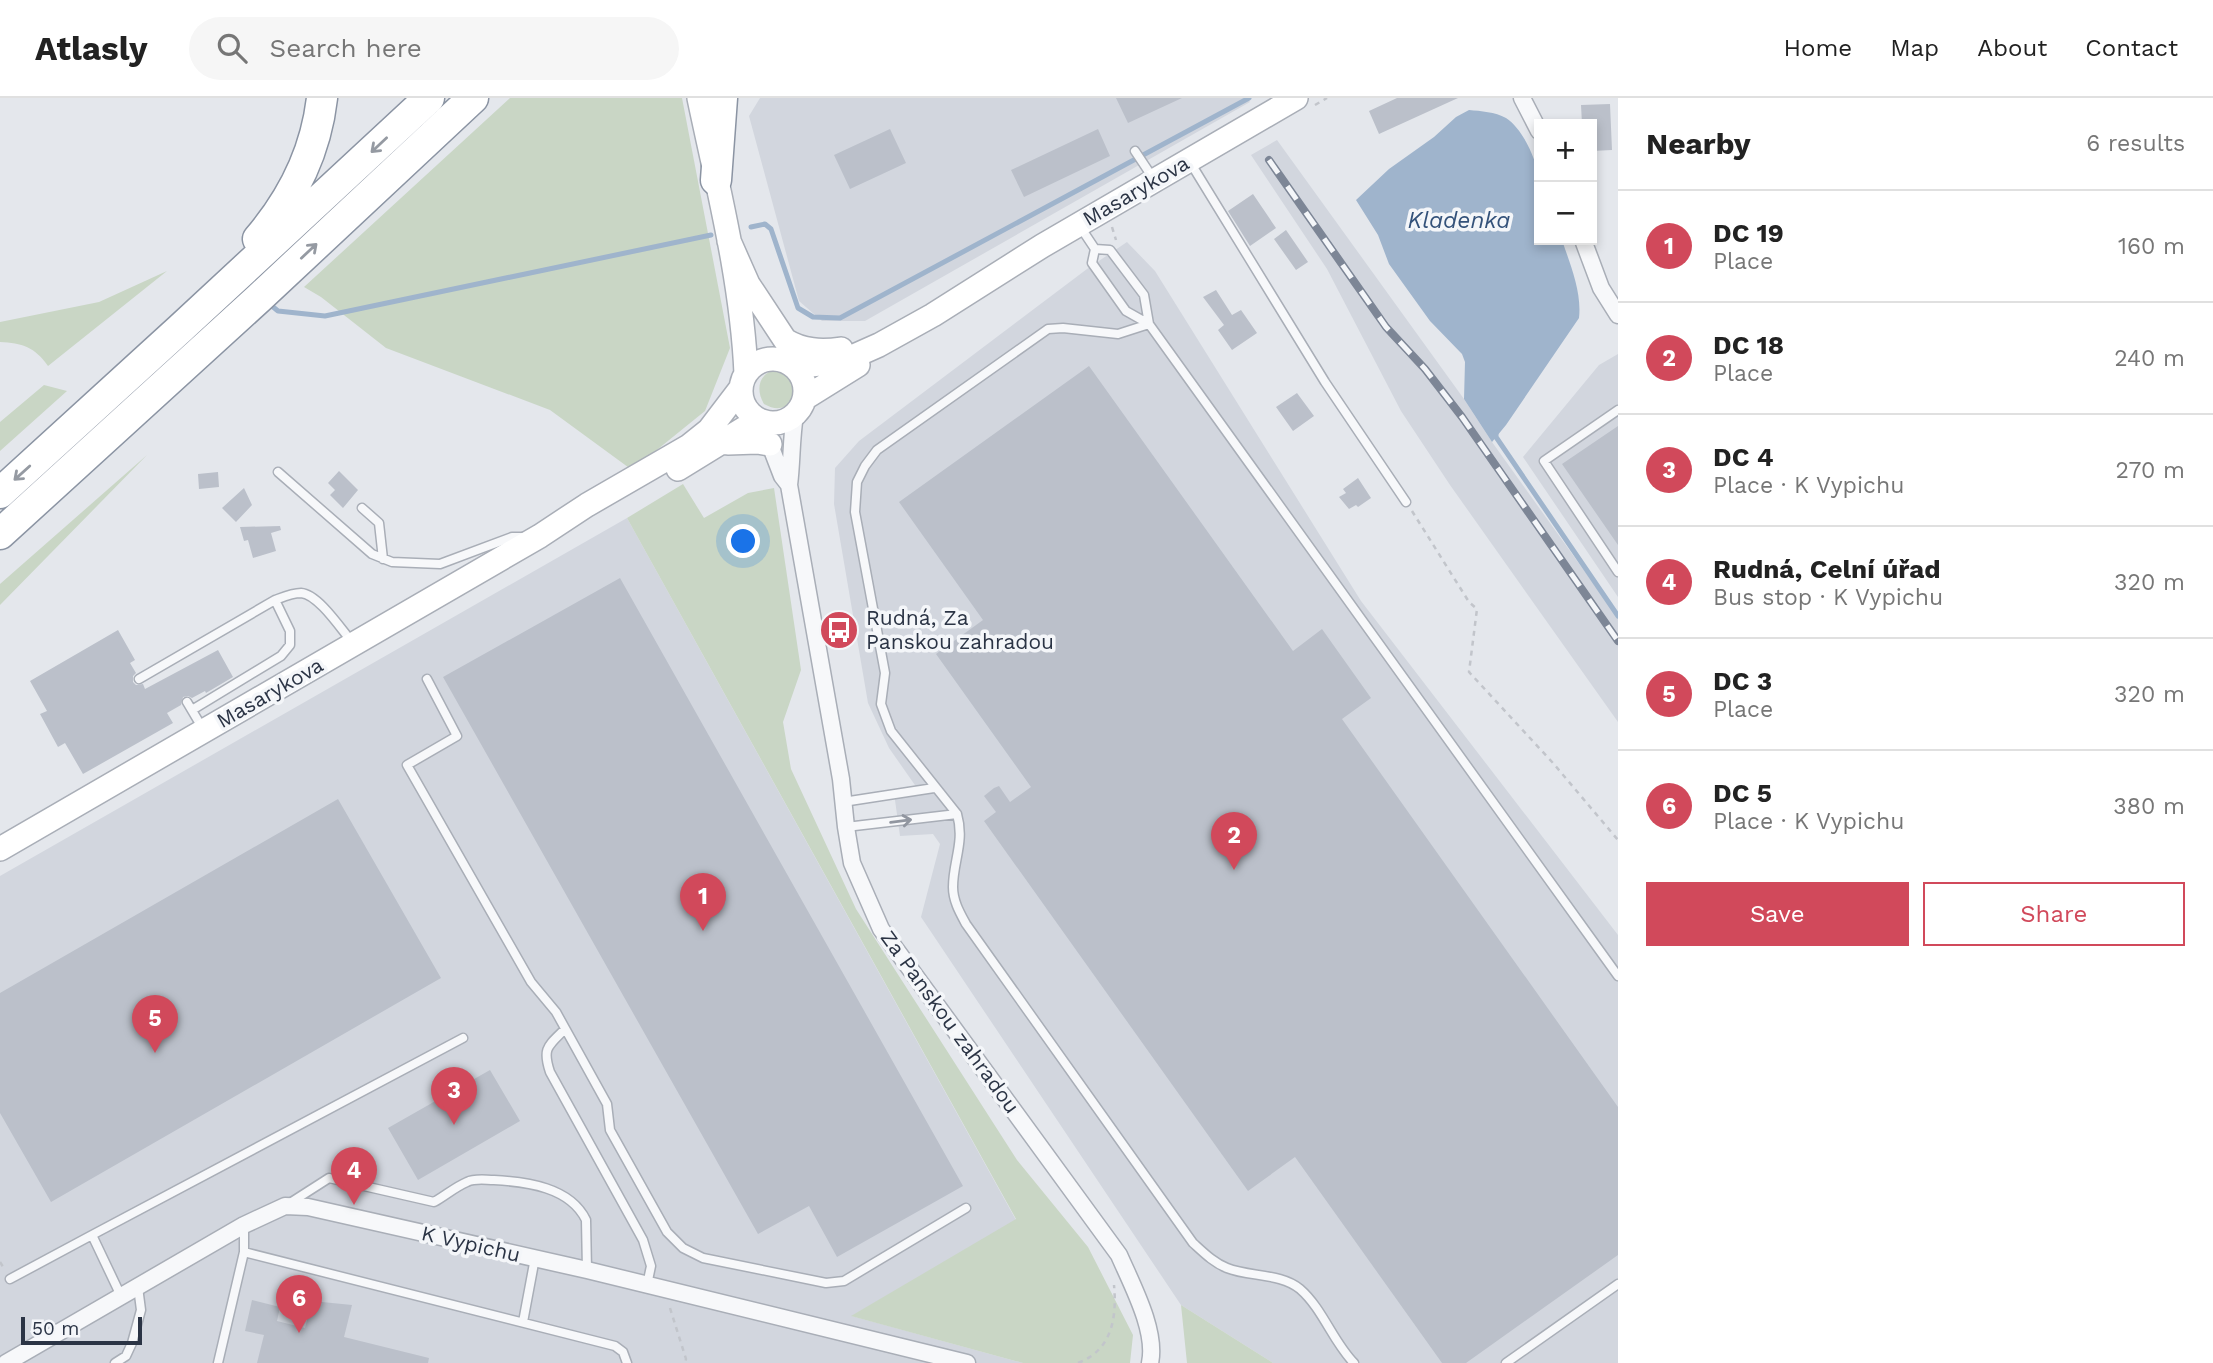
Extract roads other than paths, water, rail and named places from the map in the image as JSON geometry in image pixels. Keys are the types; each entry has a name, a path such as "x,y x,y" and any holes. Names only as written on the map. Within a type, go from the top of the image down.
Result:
{"highway":[{"path":"196,328 299,178 313,143 321,98"},
{"path":"0,493 196,328 261,255 429,98"},
{"path":"0,534 473,98"},
{"path":"716,180 722,98"}],"main road":[{"path":"699,98 729,241 745,342 746,408 763,430 779,423 800,407 804,382 785,363 758,321 748,284 729,241"},
{"name":"Masarykova","path":"785,363 831,363 852,357 933,315 1079,225 1150,173 1189,160 1296,98"},
{"path":"748,284 785,340 804,349 827,351 841,349 883,333 918,313 977,287"},
{"name":"Masarykova","path":"800,407 841,374 925,330 977,287"},
{"path":"744,381 761,361 785,363"},
{"name":"Masarykova","path":"0,849 540,537 587,505 689,446 709,429 744,381"},
{"name":"Masarykova","path":"540,537 589,517 718,446 746,442 763,430"}],"street":[{"path":"1522,98 1534,121"},
{"path":"1585,245 1601,288 1618,315"},
{"name":"Za Panskou zahradou","path":"800,407 790,447 789,485 836,752 852,863 881,929 1119,1255 1144,1315 1153,1351 1150,1363"},
{"name":"Za Panskou zahradou","path":"763,430 782,476 789,485"},
{"path":"6,1363 244,1225 285,1206"},
{"name":"K Vypichu","path":"285,1206 308,1207 536,1258 967,1363"}],"lane":[{"path":"1136,153 1150,173"},
{"path":"1189,160 1325,382 1406,502"},
{"path":"1079,225 1095,249 1092,263 1126,311 1149,324 1618,976"},
{"path":"1095,249 1110,250 1144,295 1149,324"},
{"path":"196,328 281,277"},
{"path":"1149,324 1118,334 1048,329 877,450 864,466 857,482 855,512 885,673 881,704 891,731 957,814 961,829 953,887 956,905 966,924 1193,1242 1213,1261 1228,1269 1283,1281 1298,1288 1311,1301 1354,1363"},
{"path":"47,451 122,395"},
{"path":"68,474 130,404"},
{"path":"1618,410 1544,461 1618,572"},
{"path":"278,472 372,554 392,562 440,564 512,537 540,537"},
{"path":"362,508 379,523 383,559"},
{"path":"139,679 275,600 293,594 304,593 315,598 354,644"},
{"path":"204,731 189,706 281,656 290,645 290,631 275,600"},
{"path":"427,679 457,736 407,765 531,982 556,1013 607,1104 610,1130 667,1232 683,1248 703,1258 826,1283 844,1281 966,1208"},
{"path":"843,802 934,788"},
{"path":"846,827 957,814"},
{"path":"565,1029 548,1045 545,1056 550,1072 643,1240 651,1266 648,1285"},
{"path":"10,1279 463,1038"},
{"path":"285,1206 329,1178 434,1202 468,1181 512,1181 550,1189 567,1198 586,1220 587,1270"},
{"path":"218,1363 244,1252 244,1225"},
{"path":"92,1235 121,1296"},
{"path":"244,1252 615,1346 623,1352 627,1363"},
{"path":"523,1322 536,1258"},
{"path":"1506,1363 1618,1284"},
{"path":"115,1363 126,1356 132,1343 141,1310 138,1287"}],"water":[{"name":"Kladenka","path":"1469,110 1493,113 1506,118 1518,130 1534,161 1534,245 1564,245 1579,298 1579,318 1492,442 1464,399 1465,362 1462,354 1430,321 1389,264 1378,235 1356,200 1389,169 1434,137 1456,117"}],"waterway":[{"path":"751,227 765,224 771,229 798,308 813,317 840,318 1249,98"},
{"path":"267,302 278,311 325,316 711,235"},
{"path":"1496,432 1496,437 1618,616"}],"railway":[{"path":"1269,160 1386,327 1425,369 1462,417 1618,641"}],"place":[{"name":"Rudná, Za Panskou zahradou","path":"839,630"},
{"name":"DC 18","path":"1234,870"},
{"name":"DC 19","path":"703,931"},
{"name":"DC 3","path":"155,1053"},
{"name":"DC 4","path":"454,1125"},
{"name":"Rudná, Celní úřad","path":"354,1205"},
{"name":"DC 5","path":"299,1333"}]}
